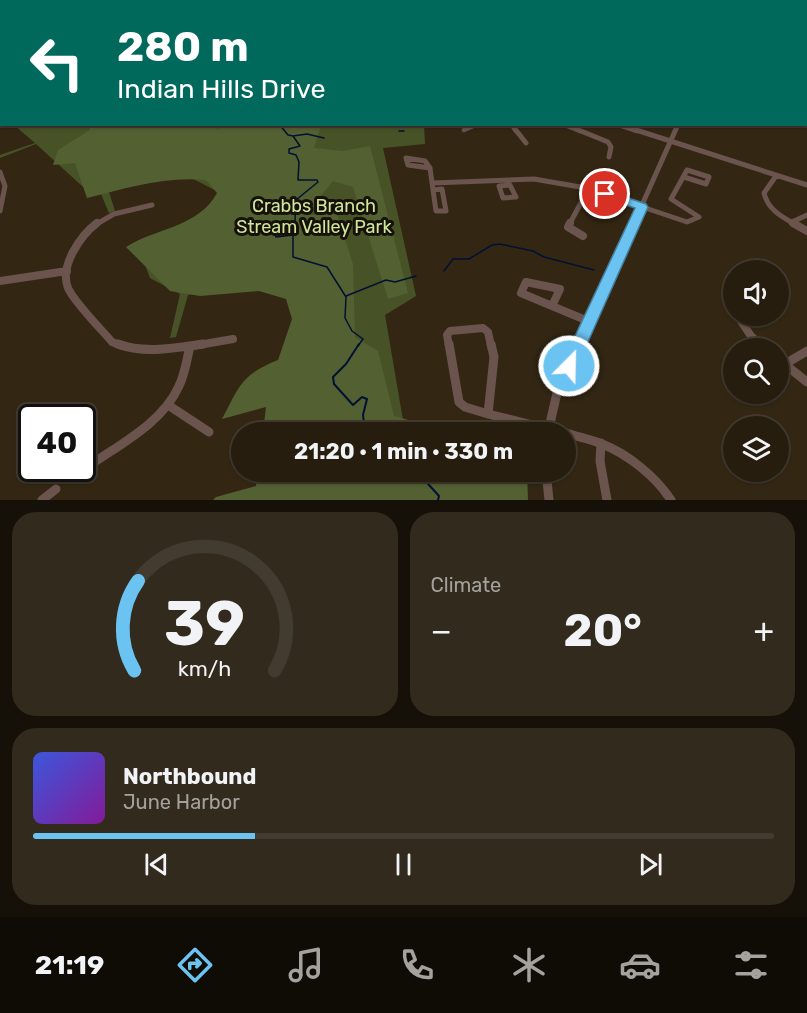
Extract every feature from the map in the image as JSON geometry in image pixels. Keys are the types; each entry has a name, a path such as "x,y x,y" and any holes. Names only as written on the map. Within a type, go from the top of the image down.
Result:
{"street":[{"path":"464,130 473,126"},
{"path":"513,126 526,143"},
{"path":"567,126 608,142 611,147 609,157"},
{"path":"622,126 807,185"},
{"path":"550,422 557,393 677,126"},
{"path":"430,168 433,187 504,184 534,179 586,188 687,222 699,217 671,199"},
{"path":"0,172 5,183 0,211"},
{"path":"776,176 764,194 765,199 776,211 807,231"},
{"path":"664,213 684,177"},
{"path":"584,236 568,227 584,197 586,188"},
{"path":"152,205 137,207 94,225 83,234 76,244 65,279 68,289 112,342 135,350 190,346 233,339"},
{"path":"792,222 807,215"},
{"path":"0,281 67,272"},
{"path":"552,306 560,289 526,282 520,293 588,321"},
{"path":"744,326 753,338"},
{"path":"488,414 494,357 488,332 483,328 450,331 447,335 459,402 465,407 488,414 518,422"},
{"path":"96,461 156,417 168,405 179,387 190,346"},
{"path":"789,359 807,351"},
{"path":"789,368 807,382"},
{"path":"168,405 209,432"},
{"path":"576,437 612,448 651,478 668,494 671,500"},
{"path":"601,443 601,469 607,500"},
{"path":"547,482 549,500"},
{"path":"42,500 56,489"}],"green space":[{"name":"Crabbs Branch Stream Valley Park","path":"15,126 424,126 425,144 383,148 416,296 385,315 403,420 312,422 298,299 247,280 188,295 176,337 170,338 180,294 150,278 139,249 232,199 174,169 109,192 115,211 109,213 101,194 93,196 36,144 0,158 0,155 35,143"},
{"name":"Crabbs Branch Stream Valley Park","path":"89,126 218,126 217,129 232,126 321,126 314,148 343,151 370,146 408,293 388,299 353,187 333,181 305,215 337,214 353,264 355,337 378,351 394,416 415,422 264,422 266,407 222,419 243,382 256,371 278,360 292,319 286,299 259,291 200,296 170,291 126,247 188,220 209,204 217,193 206,180 190,179 146,184 87,198 75,163 53,165 58,150 90,130"},
{"path":"257,482 527,482 528,500 213,500 216,497 256,486"}],"waterway":[{"path":"281,126 288,135 293,136"},
{"path":"399,131 404,131"},
{"path":"293,136 307,134 324,138"},
{"path":"293,136 300,146 289,149 289,153 296,155 299,162 298,180 317,180 318,182 296,200 295,221 279,227 275,235 276,237 293,235 293,257 327,267 346,297 345,318 352,331 363,339 358,346"},
{"path":"444,271 453,259 469,259 492,245 500,244 533,251 544,257 594,270"},
{"path":"346,296 386,280 395,282 416,276"},
{"path":"359,344 346,364 333,377 334,384 353,405 362,397 367,399 364,422"},
{"path":"426,482 439,496 438,500"}],"route":[{"path":"569,366 642,207 605,194"}]}
